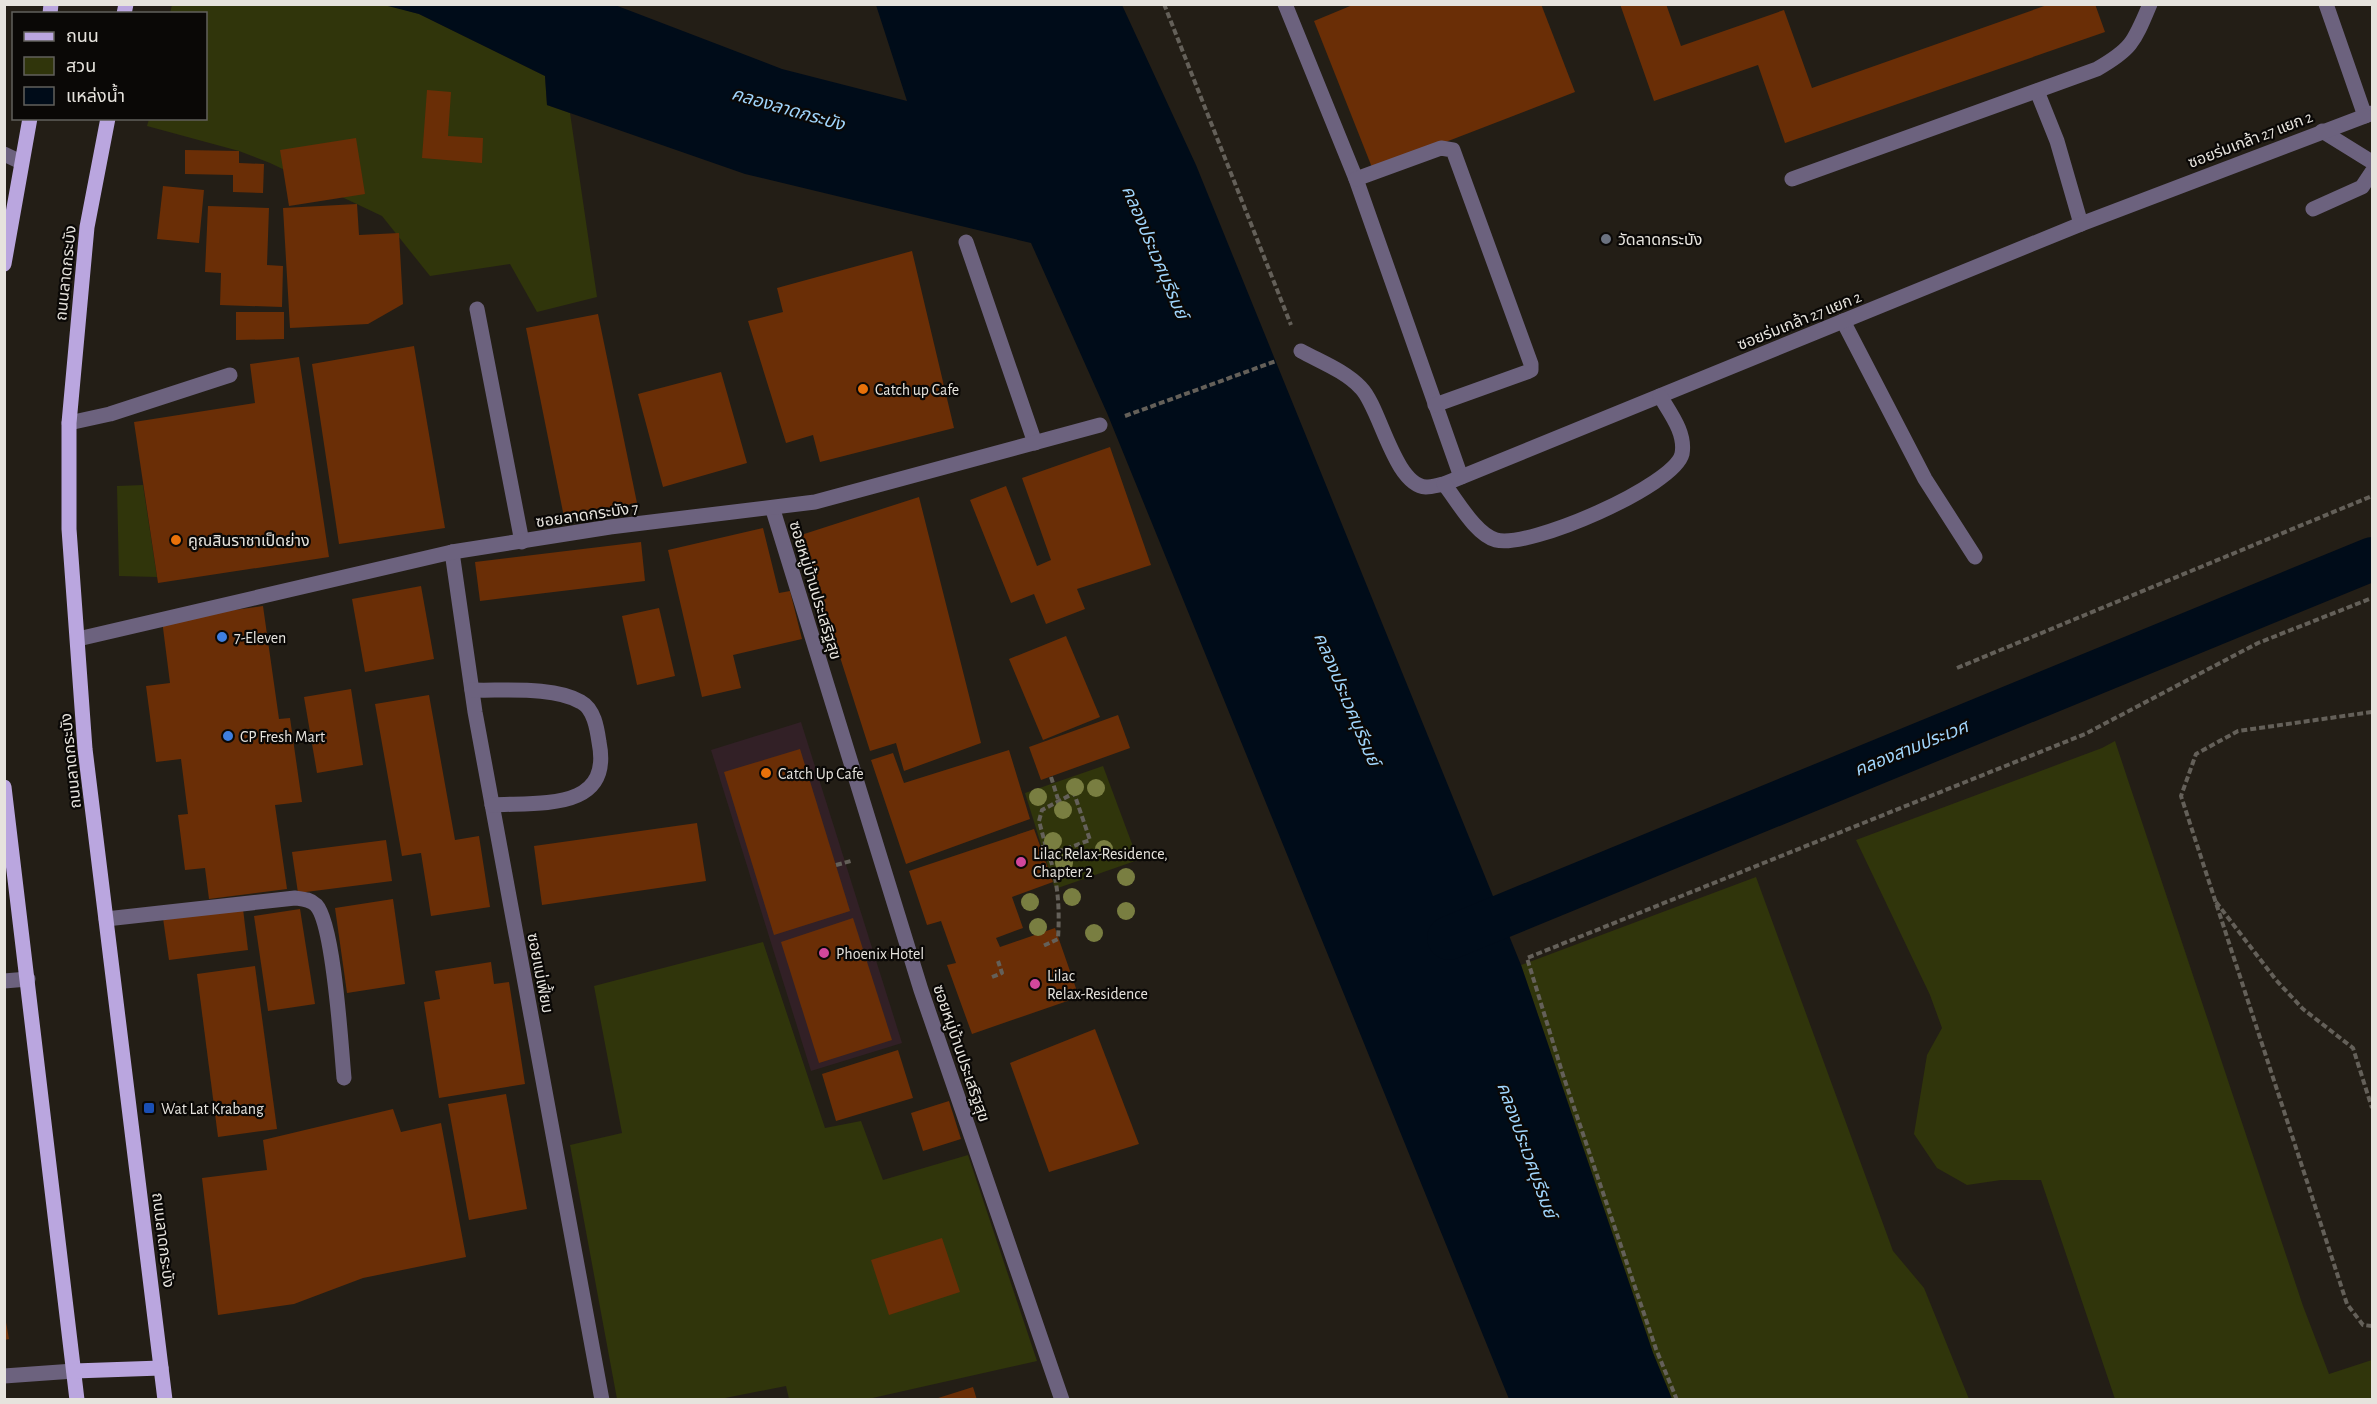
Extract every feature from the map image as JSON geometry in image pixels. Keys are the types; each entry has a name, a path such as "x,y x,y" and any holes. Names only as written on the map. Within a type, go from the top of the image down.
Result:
{"main road":[{"path":"4,264 30,120"},
{"name":"ถนนลาดกระบัง","path":"107,122 87,227 69,423 69,529 85,750 165,1400"},
{"path":"4,787 77,1400"},
{"path":"74,1371 161,1368"}],"street":[{"path":"1285,4 1356,179 1461,477"},
{"path":"1792,179 2097,69 2125,54 2140,29 2150,4"},
{"path":"2326,4 2369,114"},
{"path":"2037,91 2057,141 2081,224"},
{"name":"ซอยร่มเกล้า 27 แยก 2","path":"1301,351 1347,376 1362,388 1369,398 1396,462 1418,484 1427,487 1444,484 2081,224 2369,114"},
{"path":"2322,131 2373,162"},
{"path":"1356,179 1442,148 1452,150 1531,364 1531,370 1527,372 1435,405"},
{"path":"4,154 21,162"},
{"path":"2313,209 2362,187 2373,172"},
{"path":"966,242 1035,443"},
{"path":"477,309 522,542"},
{"path":"1843,321 1925,479 1975,557"},
{"path":"69,423 110,414 230,375"},
{"path":"1444,484 1479,528 1496,540 1519,541 1548,534 1606,510 1668,472 1682,456 1682,435 1660,396"},
{"name":"ซอยลาดกระบัง 7","path":"78,639 452,552 610,527 773,510 815,502 1100,425"},
{"name":"ซอยหมู่บ้านประเสริฐสุข","path":"773,510 921,990 1062,1400"},
{"name":"ซอยแม่เฟี้ยม","path":"452,552 492,805 602,1400"},
{"path":"472,690 560,693 583,702 595,720 603,762 595,783 586,793 566,801 492,805"},
{"path":"106,919 295,898 309,900 318,906 328,936 344,1078"},
{"path":"4,981 27,979"},
{"path":"4,1376 74,1371"}],"path":[{"path":"1100,425 1301,351 1164,4"},
{"path":"1957,668 2373,496"},
{"path":"1677,1400 1656,1349 1574,1108 1527,958 2085,734 2258,643 2373,598"},
{"path":"2373,712 2238,731 2196,754 2181,796 2347,1304 2363,1325 2373,1326"},
{"path":"1051,777 1058,799"},
{"path":"1043,946 1058,939 1059,889 1049,855 1043,847 1039,821 1042,810 1058,799 1074,793 1090,840 1049,855"},
{"path":"2214,899 2276,980 2302,1009 2354,1048 2373,1108"},
{"path":"992,977 1002,973 998,961"}],"shaded area":[{"name":"Phoenix Hotel","path":"801,722 902,1043 811,1071 711,750"}],"green space":[{"path":"384,4 419,14 545,76 547,105 570,113 597,297 537,312 510,264 430,276 382,216 270,163 239,151 147,126 149,120 207,120 207,12 170,12 172,5"},
{"path":"143,485 157,577 119,576 117,486"},
{"path":"2115,741 2303,1306 2329,1374 2372,1360 2372,1399 2115,1399 2041,1180 2001,1180 1967,1185 1937,1168 1914,1134 1927,1055 1942,1028 1930,995 1856,840 2102,748"},
{"path":"1103,766 1138,860 1055,889 1025,793"},
{"path":"1756,877 1893,1251 1924,1288 1969,1399 1672,1399 1653,1353 1521,965"},
{"path":"763,942 825,1128 861,1121 883,1180 968,1155 1037,1361 868,1399 789,1399 786,1386 720,1399 617,1399 570,1145 622,1133 594,986"}],"water":[{"path":"384,5 615,5 782,69 907,101 876,5 1122,5 1196,165 1521,965 1653,1353 1672,1399 1509,1399 1107,413 1031,243 745,174 547,105 545,76 419,14"}],"building":[{"path":"1355,4 1541,4 1575,92 1373,170 1314,21"},
{"path":"1620,4 1666,4 1681,46 1784,10 1812,88 2050,4 2095,4 2105,32 1785,143 1758,65 1654,101"},
{"path":"427,90 451,92 448,136 483,138 482,163 422,158"},
{"path":"356,138 365,194 289,206 280,150"},
{"path":"185,150 239,151 239,163 264,164 263,193 233,192 233,175 185,174"},
{"path":"163,186 204,190 199,243 157,239"},
{"path":"357,204 359,235 399,233 403,304 368,324 290,328 283,208"},
{"path":"208,206 269,208 267,265 283,266 282,307 220,305 221,273 205,272"},
{"path":"912,251 954,428 820,462 813,435 786,443 748,321 783,312 777,288"},
{"path":"236,312 284,312 284,339 236,340"},
{"path":"598,314 637,503 564,517 526,328"},
{"path":"414,346 445,528 339,544 312,364"},
{"path":"299,357 329,557 158,583 134,422 255,403 250,364"},
{"path":"721,372 747,463 663,487 638,394"},
{"path":"1110,447 1151,565 1077,589 1085,609 1046,624 1034,594 1011,603 970,500 1006,486 1037,566 1051,560 1022,478"},
{"path":"919,497 981,743 904,771 896,743 870,751 801,535"},
{"path":"763,528 779,593 790,591 802,639 733,655 741,688 702,697 668,550"},
{"path":"641,542 645,581 480,601 475,562"},
{"path":"421,586 434,659 365,672 352,599"},
{"path":"263,606 279,719 290,718 302,802 275,805 287,889 209,899 205,868 185,870 178,815 188,814 181,759 156,762 146,686 170,683 162,620"},
{"path":"659,608 675,676 637,685 622,616"},
{"path":"1066,636 1100,717 1043,740 1009,659"},
{"path":"351,689 363,765 317,773 304,697"},
{"path":"429,695 455,840 479,836 490,907 431,916 421,853 402,856 375,704"},
{"path":"1118,715 1130,748 1041,780 1029,747"},
{"path":"800,749 850,911 774,935 724,772"},
{"path":"1009,750 1030,819 906,864 871,760 893,753 904,783"},
{"path":"697,823 706,881 542,905 534,846"},
{"path":"1034,829 1053,882 1012,897 1023,928 996,938 1000,947 1055,928 1079,997 972,1034 947,965 956,963 941,921 927,925 909,871"},
{"path":"386,840 392,881 298,893 292,852"},
{"path":"393,899 405,984 347,993 335,908"},
{"path":"243,909 248,950 169,960 163,918"},
{"path":"300,909 315,1004 268,1011 254,916"},
{"path":"853,918 892,1040 819,1063 781,942"},
{"path":"491,962 494,984 509,982 525,1084 439,1098 424,1002 440,999 435,971"},
{"path":"255,966 277,1129 218,1137 197,974"},
{"path":"1095,1029 1139,1144 1049,1172 1010,1063"},
{"path":"898,1050 913,1098 836,1121 822,1074"},
{"path":"506,1094 527,1209 469,1220 448,1104"},
{"path":"949,1101 961,1139 923,1151 911,1113"},
{"path":"393,1109 401,1132 441,1123 466,1257 363,1278 294,1304 218,1315 202,1178 267,1170 263,1140"},
{"path":"942,1238 960,1292 889,1315 871,1260"},
{"path":"4,1311 9,1339 4,1340"},
{"path":"973,1387 977,1400 935,1400 935,1399"}],"waterway":[{"name":"คลองสามประเวศ","path":"1449,938 2372,559"}],"place":[{"name":"วัดลาดกระบัง","path":"1606,239"},
{"name":"Catch up Cafe","path":"863,389"},
{"name":"คูณสินราชาเป็ดย่าง","path":"176,540"},
{"name":"7-Eleven","path":"222,637"},
{"name":"CP Fresh Mart","path":"228,736"},
{"name":"Catch Up Cafe","path":"766,773"},
{"name":"Lilac Relax-Residence, Chapter 2","path":"1021,862"},
{"name":"Phoenix Hotel","path":"824,953"},
{"name":"Lilac Relax-Residence","path":"1035,984"},
{"name":"Wat Lat Krabang","path":"149,1108"}],"water label":[{"name":"คลองลาดกระบัง","path":"788,109"},
{"name":"คลองประเวศบุรีรมย์","path":"1155,252"},
{"name":"คลองประเวศบุรีรมย์","path":"1347,699"},
{"name":"คลองประเวศบุรีรมย์","path":"1527,1150"}]}
